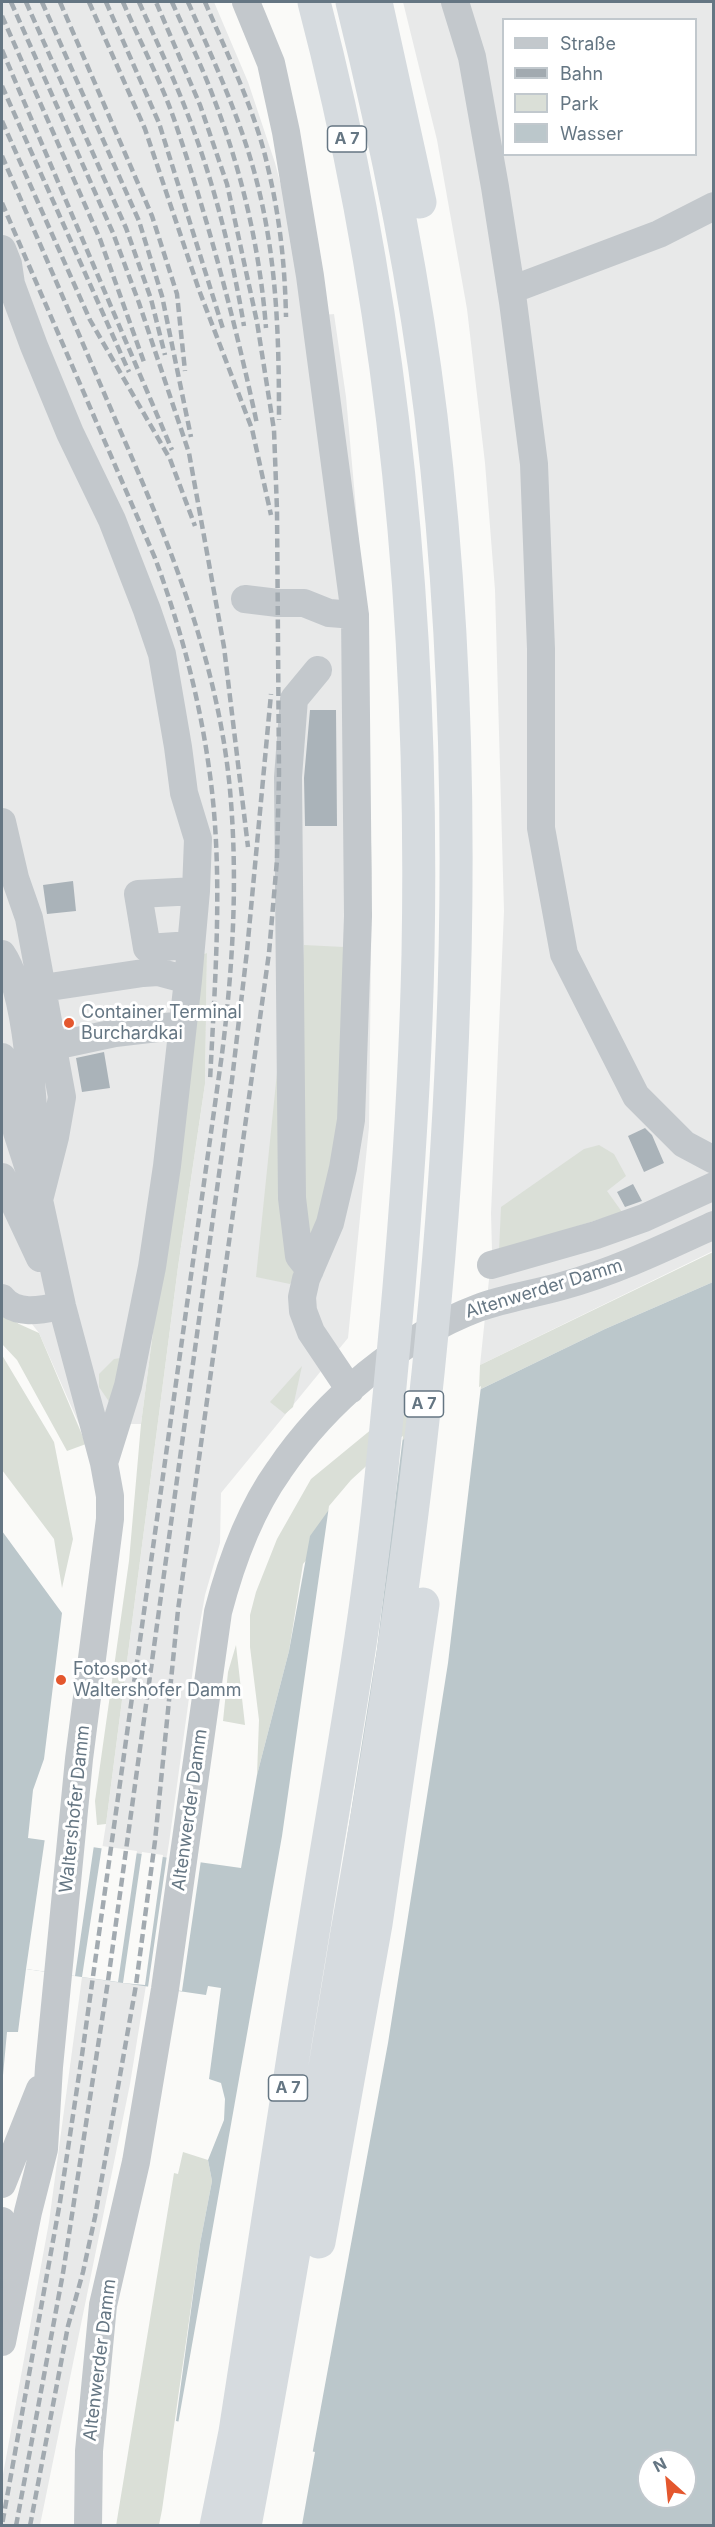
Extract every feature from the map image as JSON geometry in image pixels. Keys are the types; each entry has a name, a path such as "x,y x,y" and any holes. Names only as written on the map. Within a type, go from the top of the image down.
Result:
{"highway":[{"name":"A 7","path":"216,2526 235,2432 372,1551 402,1245 418,952 416,744 410,610 394,434 372,268 336,85 314,2"},
{"name":"A 7","path":"245,2526 280,2342 393,1655 429,1364 447,1148 453,1016 455,822 452,706 444,560 432,430 400,217 352,2"},
{"name":"A 7","path":"267,2526 376,1924 416,1658 442,1450 472,1085 477,822 467,557 453,421 433,269 409,145 376,2"}],"street":[{"path":"246,2 270,63 286,132 310,276 355,615 358,916 351,1120 330,1223 310,1270 302,1297 303,1311 311,1332 350,1390"},
{"path":"455,2 472,57 511,290 534,464 541,649 541,828 564,954 636,1096 684,1144 714,1160"},
{"path":"511,290 659,234 714,206"},
{"path":"2,249 8,264 11,284 33,346 70,433 116,529 162,654 176,728 184,793 198,839 196,891 186,1002 167,1166 152,1267 128,1386 104,1463"},
{"path":"246,598 278,603 304,603 329,614 355,615"},
{"path":"310,1270 298,1256 292,1198 292,995 288,777 294,699 318,670"},
{"path":"2,822 15,878 29,918 62,1097 55,1137 39,1200"},
{"path":"191,945 147,948 138,894 196,891"},
{"path":"2,937 27,947 37,959"},
{"path":"2,954 10,967 25,1041 30,1076 39,1200"},
{"path":"45,998 143,973 158,972 186,1002"},
{"path":"54,1046 115,1033 186,1002"},
{"path":"2,1057 17,1132 39,1200 62,1306"},
{"path":"2,1131 39,1200"},
{"path":"2,1177 62,1306"},
{"path":"491,1265 606,1232 644,1218 714,1186"},
{"name":"Altenwerder Damm","path":"76,2526 89,2451 103,2306 136,2162 165,1989 218,1612 234,1558 255,1511 277,1471 301,1439 350,1390 378,1365 404,1347 479,1307 562,1286 609,1271 714,1225"},
{"path":"2,1298 11,1308 17,1310 45,1310 62,1306"},
{"name":"Waltershofer Damm","path":"9,2223 44,2148 57,1973 72,1828 110,1520 104,1463 62,1306"},
{"name":"Waltershofer Damm","path":"2,2184 49,2067"},
{"path":"2,2342 14,2287 9,2223"},
{"name":"Altenwerder Damm","path":"88,2526 89,2451"}],"shaded area":[{"path":"2,2 214,2 248,82 275,163 297,245 303,317 334,314 346,397 362,575 372,870 369,1127 348,1338 221,1493 220,1543 205,1595 197,1640 169,1843 130,2084 40,2525 2,2526 2,2480 49,2222 82,1977 106,1824 178,1267 205,1084 207,953 202,954 141,1424 79,1424 39,1333 2,1286"},
{"path":"403,2 713,2 713,1251 480,1365 492,1251 491,1213 504,911 495,590 485,463 467,309 437,140"}],"green space":[{"path":"304,945 344,947 343,1128 321,1237 290,1284 256,1277 278,1063 296,1063"},
{"path":"207,953 205,1084 178,1267 106,1824 97,1825 95,1801 129,1561 141,1424 202,954"},
{"path":"599,1145 614,1154 626,1176 607,1191 622,1212 499,1251 501,1207 584,1149"},
{"path":"713,1252 713,1282 605,1329 479,1390 480,1365"},
{"path":"2,1312 19,1324 39,1333 86,1444 67,1451 17,1360 2,1344"},
{"path":"2,1355 54,1442 73,1539 62,1588 54,1539 2,1470"},
{"path":"127,1357 110,1403 99,1387 99,1374 114,1359"},
{"path":"302,1366 293,1407 285,1414 270,1402"},
{"path":"424,1393 424,1424 303,1564 289,1651 257,1775 259,1720 250,1647 250,1615 256,1592 277,1539 311,1479 395,1410"},
{"path":"236,1645 245,1725 223,1721 228,1672"},
{"path":"183,2152 208,2160 212,2181 200,2244 162,2510 159,2525 116,2526 174,2173 178,2174"}],"water":[{"path":"713,1282 713,2525 302,2525 315,2452 176,2421 200,2244 212,2181 208,2160 224,2120 225,2099 221,2083 209,2079 221,1988 208,1986 206,1995 26,1969 18,2032 7,2032 2,2086 2,1531 62,1613 44,1759 33,1790 28,1838 241,1868 257,1775 289,1651 310,1536 328,1511 389,1449 479,1390 605,1329"}],"pier":[{"path":"481,1386 448,1663 388,2043 299,2526 312,2455 248,2440 422,1422"},
{"path":"403,1436 377,1649 316,2032 246,2440 178,2424 282,1836 329,1506 351,1480 387,1447"},
{"path":"45,1838 94,1845 75,1976 26,1969"},
{"path":"102,1846 137,1851 118,1982 82,1977"},
{"path":"142,1852 163,1855 145,1985 123,1983"},
{"path":"167,1855 201,1860 182,1991 148,1987"}],"building":[{"path":"310,710 336,710 337,826 305,826 304,778"},
{"path":"73,881 76,911 47,914 43,885"},
{"path":"104,1052 110,1088 82,1092 76,1058"},
{"path":"645,1128 652,1135 664,1163 644,1172 628,1136"},
{"path":"633,1184 642,1201 625,1207 617,1192"}],"railway":[{"path":"11,2 113,233 189,453 224,647 248,847"},
{"path":"26,2 126,228 151,299 165,355"},
{"path":"42,2 139,221 162,296 191,437"},
{"path":"60,2 152,216 177,294 185,371"},
{"path":"89,2 145,129 199,290 252,429 271,515"},
{"path":"106,2 159,123 224,332"},
{"path":"123,2 174,119 198,194 240,347 257,424"},
{"path":"139,2 181,96 205,163 234,272 244,326"},
{"path":"30,2526 68,2326 95,2217 136,1985 155,1841 178,1610 269,953 277,860 279,774 277,510 274,430 257,322 227,184 200,105 156,2"},
{"path":"172,2 209,87 233,155 254,241 266,328"},
{"path":"188,2 240,128 262,202 275,295 279,420"},
{"path":"205,2 240,84 263,147 279,224 286,317"},
{"path":"2,16 100,239 145,365"},
{"path":"2,50 172,450"},
{"path":"2,86 129,372"},
{"path":"2,121 90,320 170,459 195,526"},
{"path":"2,156 154,511 188,601 202,647 224,742 234,856 231,955 222,1054 82,2055 60,2202 2,2525"},
{"path":"2,203 155,558 173,609 194,688 209,768 216,846 216,964 210,1081"},
{"path":"16,2526 63,2273 108,1981 232,1080 247,951 271,694"}],"place":[{"name":"Container Terminal Burchardkai","path":"69,1023"},
{"name":"Fotospot Waltershofer Damm","path":"61,1680"}]}
